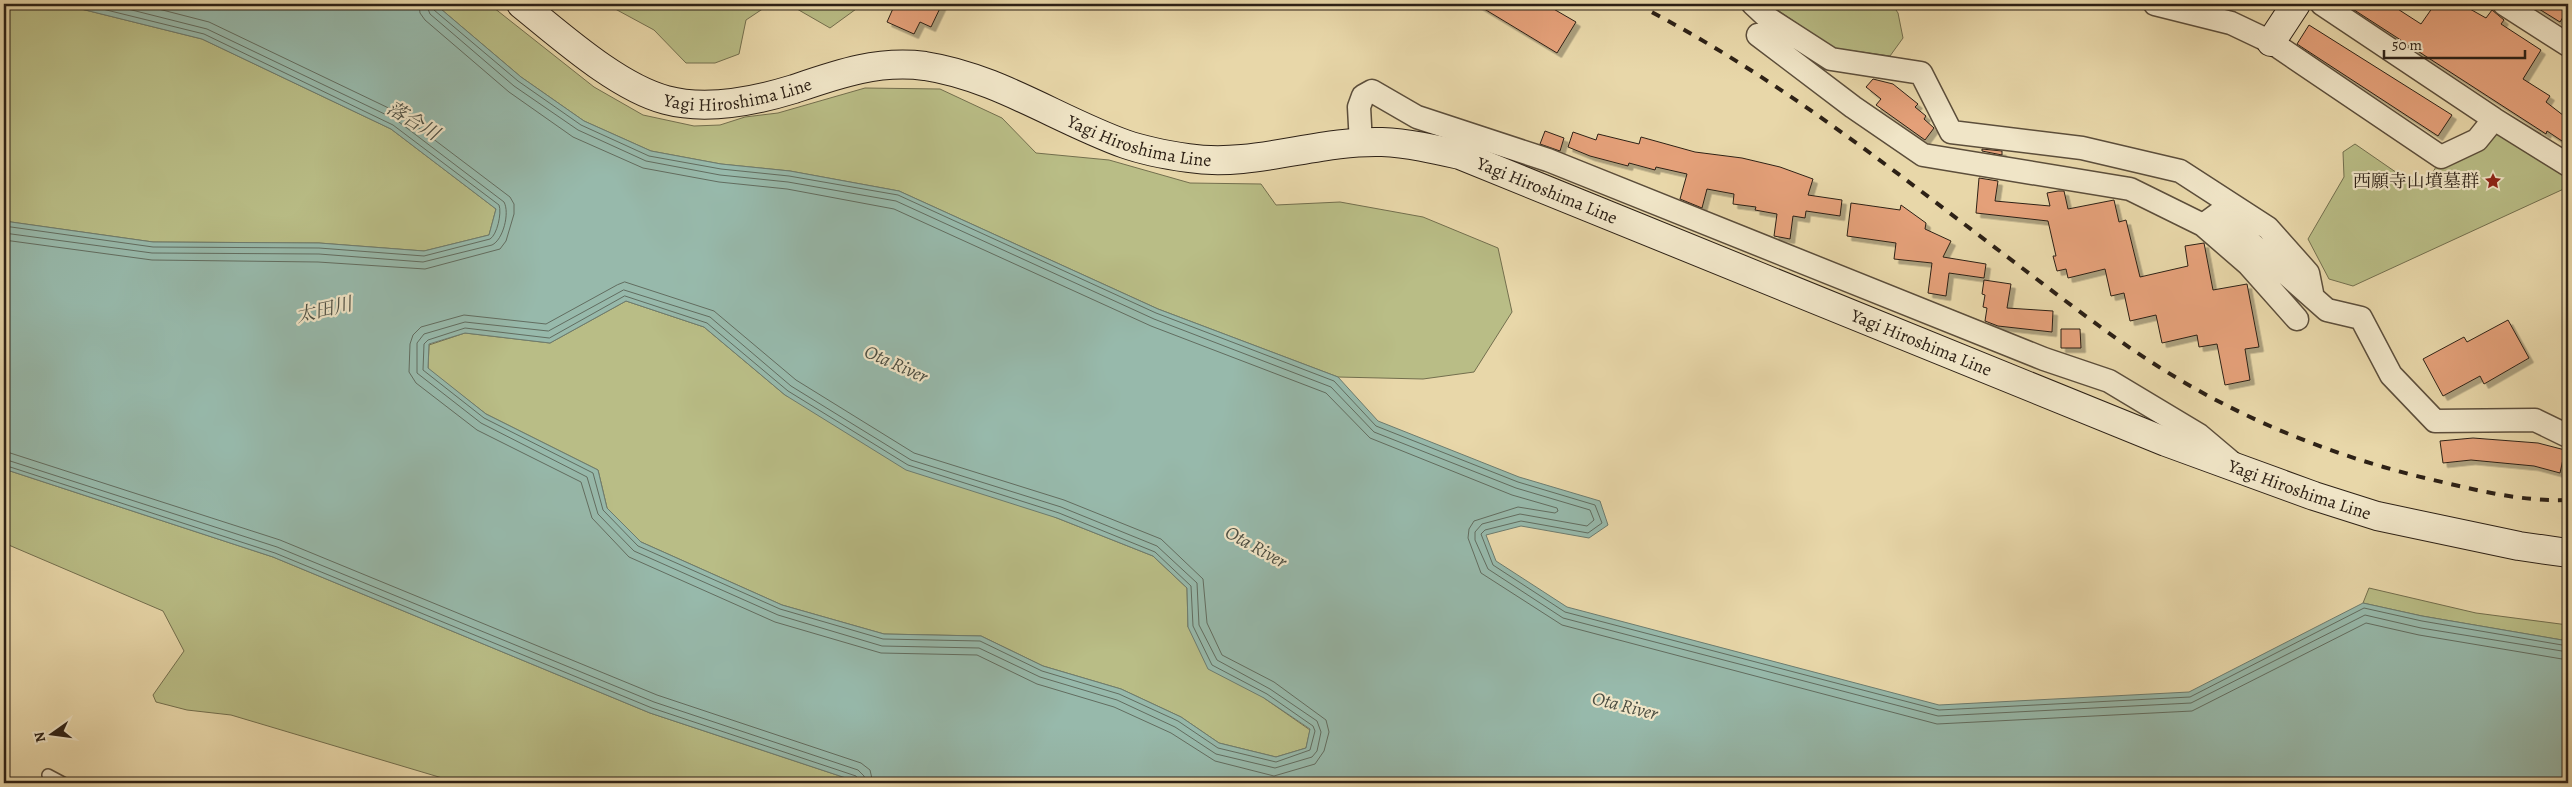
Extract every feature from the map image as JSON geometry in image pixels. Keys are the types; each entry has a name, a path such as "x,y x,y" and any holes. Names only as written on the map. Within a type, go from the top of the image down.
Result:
{"main road":[{"name":"Yagi Hiroshima Line","path":"521,4 625,82 666,100 702,104 743,101 792,89 842,72 888,64 926,66 988,83 1125,144 1191,159 1243,159 1380,142 1425,146 1460,155 2166,442 2237,468 2377,516 2519,546 2568,552"},
{"path":"2271,42 2296,4"}],"street":[{"path":"1753,4 1769,18 1831,59 1921,72 1951,132 2082,148 2180,171 2268,228 2308,273 2312,296"},
{"path":"2155,4 2231,23 2271,42 2441,157 2477,140 2494,120"},
{"path":"2322,4 2494,120 2568,165"},
{"path":"2504,4 2568,46"},
{"path":"1758,35 1853,107 1923,155 2130,189 2203,225 2248,264 2297,319"},
{"path":"1361,144 1359,107 1363,96 1372,91 1417,117 1548,160 2044,360 2109,381 2198,435 2237,468"},
{"path":"2203,225 2218,214 2327,310 2361,318 2391,375 2435,421 2535,420 2568,436"}],"lane":[{"path":"48,775 63,783"}],"green space":[{"path":"4,4 61,4 202,39 391,129 496,209 489,235 424,251 319,243 153,242 4,221"},
{"path":"435,4 489,4 594,87 643,115 694,126 720,125 745,117 778,113 865,88 940,89 1002,118 1036,153 1109,160 1190,183 1261,184 1276,205 1340,202 1423,217 1498,248 1512,312 1474,372 1423,379 1338,377 1158,309 899,191 790,171 721,164 651,151 584,121 521,77"},
{"path":"606,4 863,4 830,28 797,9 764,8 746,20 739,54 715,63 686,63 654,30"},
{"path":"1769,4 1892,4 1898,13 1903,38 1890,56 1833,48"},
{"path":"2494,119 2568,165 2568,187 2353,286 2329,279 2308,239 2344,177 2343,152 2355,144 2400,175 2426,186 2441,157"},
{"path":"626,301 704,327 785,395 1057,518 1153,556 1187,588 1188,627 1264,698 1310,730 1306,748 1276,757 1219,743 1181,717 1121,689 1043,666 981,636 884,634 782,605 641,542 607,508 598,470 486,414 428,369 429,345 465,333 550,343"},
{"path":"4,469 273,557 650,713 861,783 459,783 231,715 187,710 156,702 153,695 184,651 163,611 4,543"},
{"path":"2369,588 2476,613 2568,625 2568,641 2422,616 2363,603"}],"water":[{"path":"61,4 435,4 521,77 584,121 651,151 721,164 790,171 899,191 1158,309 1338,377 1378,421 1519,477 1600,501 1608,525 1589,538 1521,526 1486,535 1496,561 1567,607 1939,705 2189,692 2363,603 2422,616 2568,641 2568,783 861,783 650,713 273,557 4,469 4,221 153,242 319,243 424,251 489,235 496,209 391,129 202,39","holes":["626,301 704,327 785,395 906,470 1057,518 1153,556 1187,588 1188,627 1208,669 1264,698 1310,729 1306,748 1276,757 1219,743 1181,717 1121,689 1043,666 981,636 884,634 782,605 641,542 607,508 598,470 486,414 428,368 429,344 465,333 550,343"]}],"building":[{"path":"895,4 942,4 931,27 920,22 914,34 887,22"},
{"path":"1476,4 1545,4 1576,22 1557,53"},
{"path":"2345,4 2390,4 2421,24 2435,4 2461,4 2486,18 2492,10 2504,20 2501,24 2541,50 2523,79 2550,96 2546,102 2568,119 2568,145 2547,131 2546,134"},
{"path":"2531,4 2568,4 2568,9 2560,22"},
{"path":"2309,25 2452,115 2438,136 2297,44"},
{"path":"1873,79 1893,84 1918,104 1915,107 1926,116 1924,119 1934,128 1925,140 1876,105 1881,99 1866,87"},
{"path":"1545,131 1564,138 1560,151 1540,144"},
{"path":"1573,132 1596,140 1598,134 1639,144 1641,137 1695,152 1742,158 1780,167 1813,179 1808,195 1842,200 1840,216 1806,211 1805,218 1793,216 1790,239 1774,236 1777,214 1755,210 1756,207 1733,204 1734,194 1707,189 1702,208 1680,199 1687,174 1656,167 1655,170 1629,163 1628,166 1590,156 1568,147"},
{"path":"1982,149 2002,151 2002,155 1982,151"},
{"path":"1979,178 1998,181 1995,201 2050,206 2047,193 2058,191 2064,191 2068,209 2114,200 2119,222 2126,220 2140,277 2188,266 2185,246 2204,243 2213,290 2247,284 2259,347 2245,349 2250,380 2225,385 2217,344 2199,347 2197,335 2162,343 2156,315 2130,321 2124,293 2111,296 2105,269 2068,278 2066,269 2057,271 2053,256 2056,256 2048,221 1976,213"},
{"path":"1851,203 1900,210 1901,205 1926,223 1925,229 1951,241 1943,257 1986,264 1984,278 1949,273 1946,296 1928,293 1932,263 1894,259 1896,243 1847,236"},
{"path":"1984,280 2011,284 2007,308 2053,311 2052,332 1998,326 1985,321 1987,308 1983,307 1985,295 1982,294"},
{"path":"2508,320 2529,358 2484,384 2480,376 2443,396 2423,359 2464,337 2467,342"},
{"path":"2061,329 2080,329 2081,348 2061,348"},
{"path":"2473,438 2538,443 2565,450 2560,473 2534,466 2471,460 2443,463 2440,441"}],"railway":[{"path":"1636,4 1687,31 1737,61 1833,126 2110,334 2197,390 2259,421 2324,448 2357,459 2496,494 2532,499 2568,500"}],"place":[{"name":"西願寺山墳墓群","path":"2493,181"}],"water label":[{"name":"落合川","path":"413,121"},
{"name":"太田川","path":"324,310"},
{"name":"Ota River","path":"896,364"},
{"name":"Ota River","path":"1256,547"},
{"name":"Ota River","path":"1625,706"}]}
